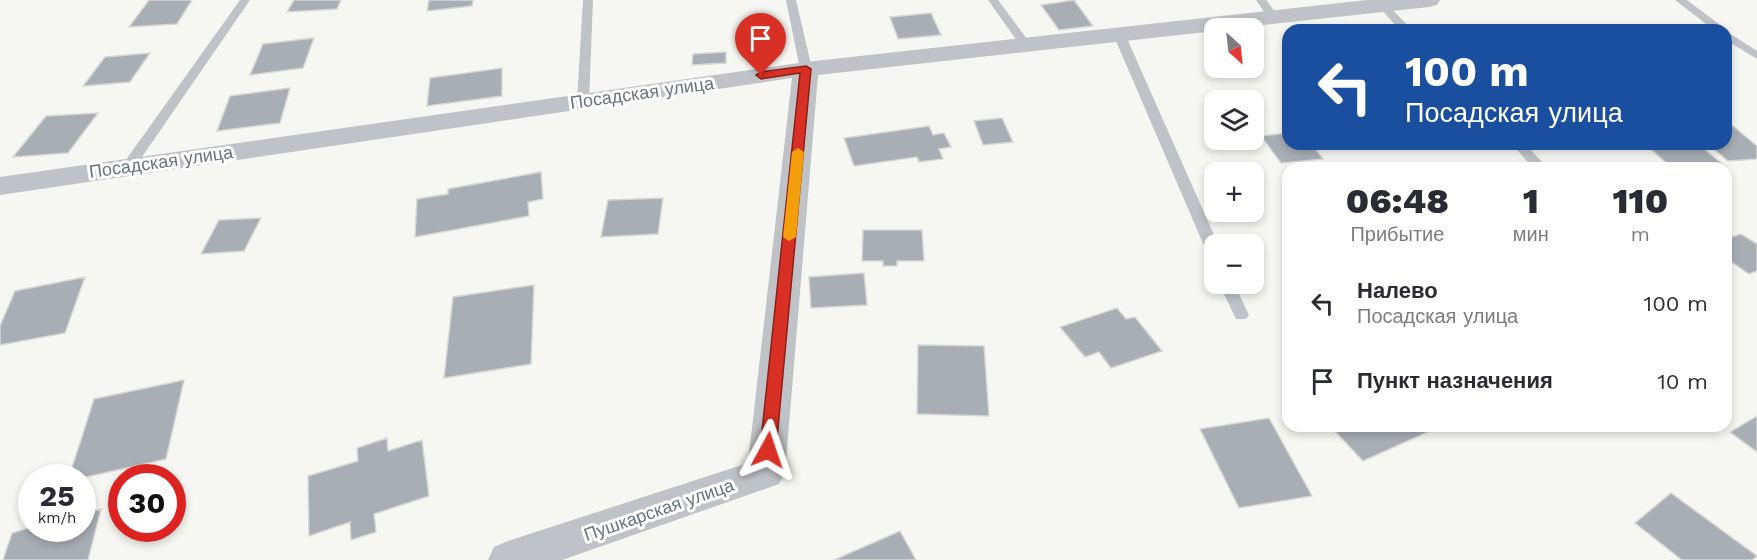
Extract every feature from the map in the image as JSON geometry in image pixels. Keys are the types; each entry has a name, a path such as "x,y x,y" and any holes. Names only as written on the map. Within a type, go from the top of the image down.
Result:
{"street":[{"name":"Посадская улица","path":"0,186 806,69 1119,34 1267,9 1382,5 1429,0"},
{"name":"Пушкарская улица","path":"508,560 766,473 806,69"}],"lane":[{"path":"128,167 245,0"},
{"path":"583,101 588,0"},
{"name":"Пушкарская улица","path":"791,0 806,69"},
{"path":"993,0 1024,43"},
{"path":"1680,0 1713,24"},
{"path":"1382,5 1400,24"},
{"path":"1119,34 1206,234"},
{"path":"1732,38 1757,57"},
{"path":"1524,150 1535,162"},
{"path":"1232,294 1241,315"}],"building":[{"path":"149,0 192,0 177,24 129,27"},
{"path":"294,0 341,0 337,9 287,12"},
{"path":"429,0 473,0 472,6 427,11"},
{"path":"1074,0 1093,26 1059,30 1041,5"},
{"path":"931,13 941,35 898,39 890,17"},
{"path":"314,38 303,68 250,75 263,44"},
{"path":"726,52 726,63 692,65 693,54"},
{"path":"150,53 130,82 83,86 105,57"},
{"path":"502,68 502,96 427,106 430,78"},
{"path":"290,88 280,123 217,131 230,96"},
{"path":"98,113 68,153 13,157 46,116"},
{"path":"1002,118 1013,142 983,145 974,121"},
{"path":"929,126 933,135 944,133 951,147 939,149 943,159 919,162 917,157 854,166 844,138"},
{"path":"1733,126 1757,146 1757,159 1728,161 1715,150 1732,150"},
{"path":"1282,134 1282,150 1316,150 1323,159 1282,162 1264,140 1264,136"},
{"path":"1652,150 1705,150 1720,162 1665,162"},
{"path":"541,172 543,199 528,202 529,216 415,237 417,199 448,194 448,189"},
{"path":"663,198 658,234 601,237 608,200"},
{"path":"261,218 244,251 201,254 219,220"},
{"path":"863,230 922,230 924,261 897,261 897,266 883,266 883,261 862,261"},
{"path":"1741,234 1757,244 1757,271 1749,274 1732,262 1732,237"},
{"path":"864,273 867,305 811,308 809,277"},
{"path":"85,277 65,333 0,345 0,326 15,291"},
{"path":"534,285 531,364 444,378 453,297"},
{"path":"1117,308 1126,319 1135,317 1162,351 1111,368 1099,352 1085,357 1060,327"},
{"path":"918,345 984,346 989,416 917,414"},
{"path":"184,380 166,459 144,464 108,464 108,472 96,475 96,464 73,464 94,399"},
{"path":"1757,416 1757,452 1730,432"},
{"path":"1269,418 1312,496 1239,508 1200,429"},
{"path":"1336,432 1428,432 1363,461"},
{"path":"387,438 388,451 422,440 429,496 374,514 376,532 351,540 350,522 309,536 308,476 358,461 357,448"},
{"path":"1671,493 1757,556 1752,560 1682,560 1635,523"},
{"path":"101,509 96,529 96,510"},
{"path":"18,531 18,542 93,542 88,560 3,560 12,533"},
{"path":"900,531 916,560 834,560"}],"slow traffic":[{"path":"789,237 798,152"}],"route":[{"path":"761,75 806,69 768,450"}]}
